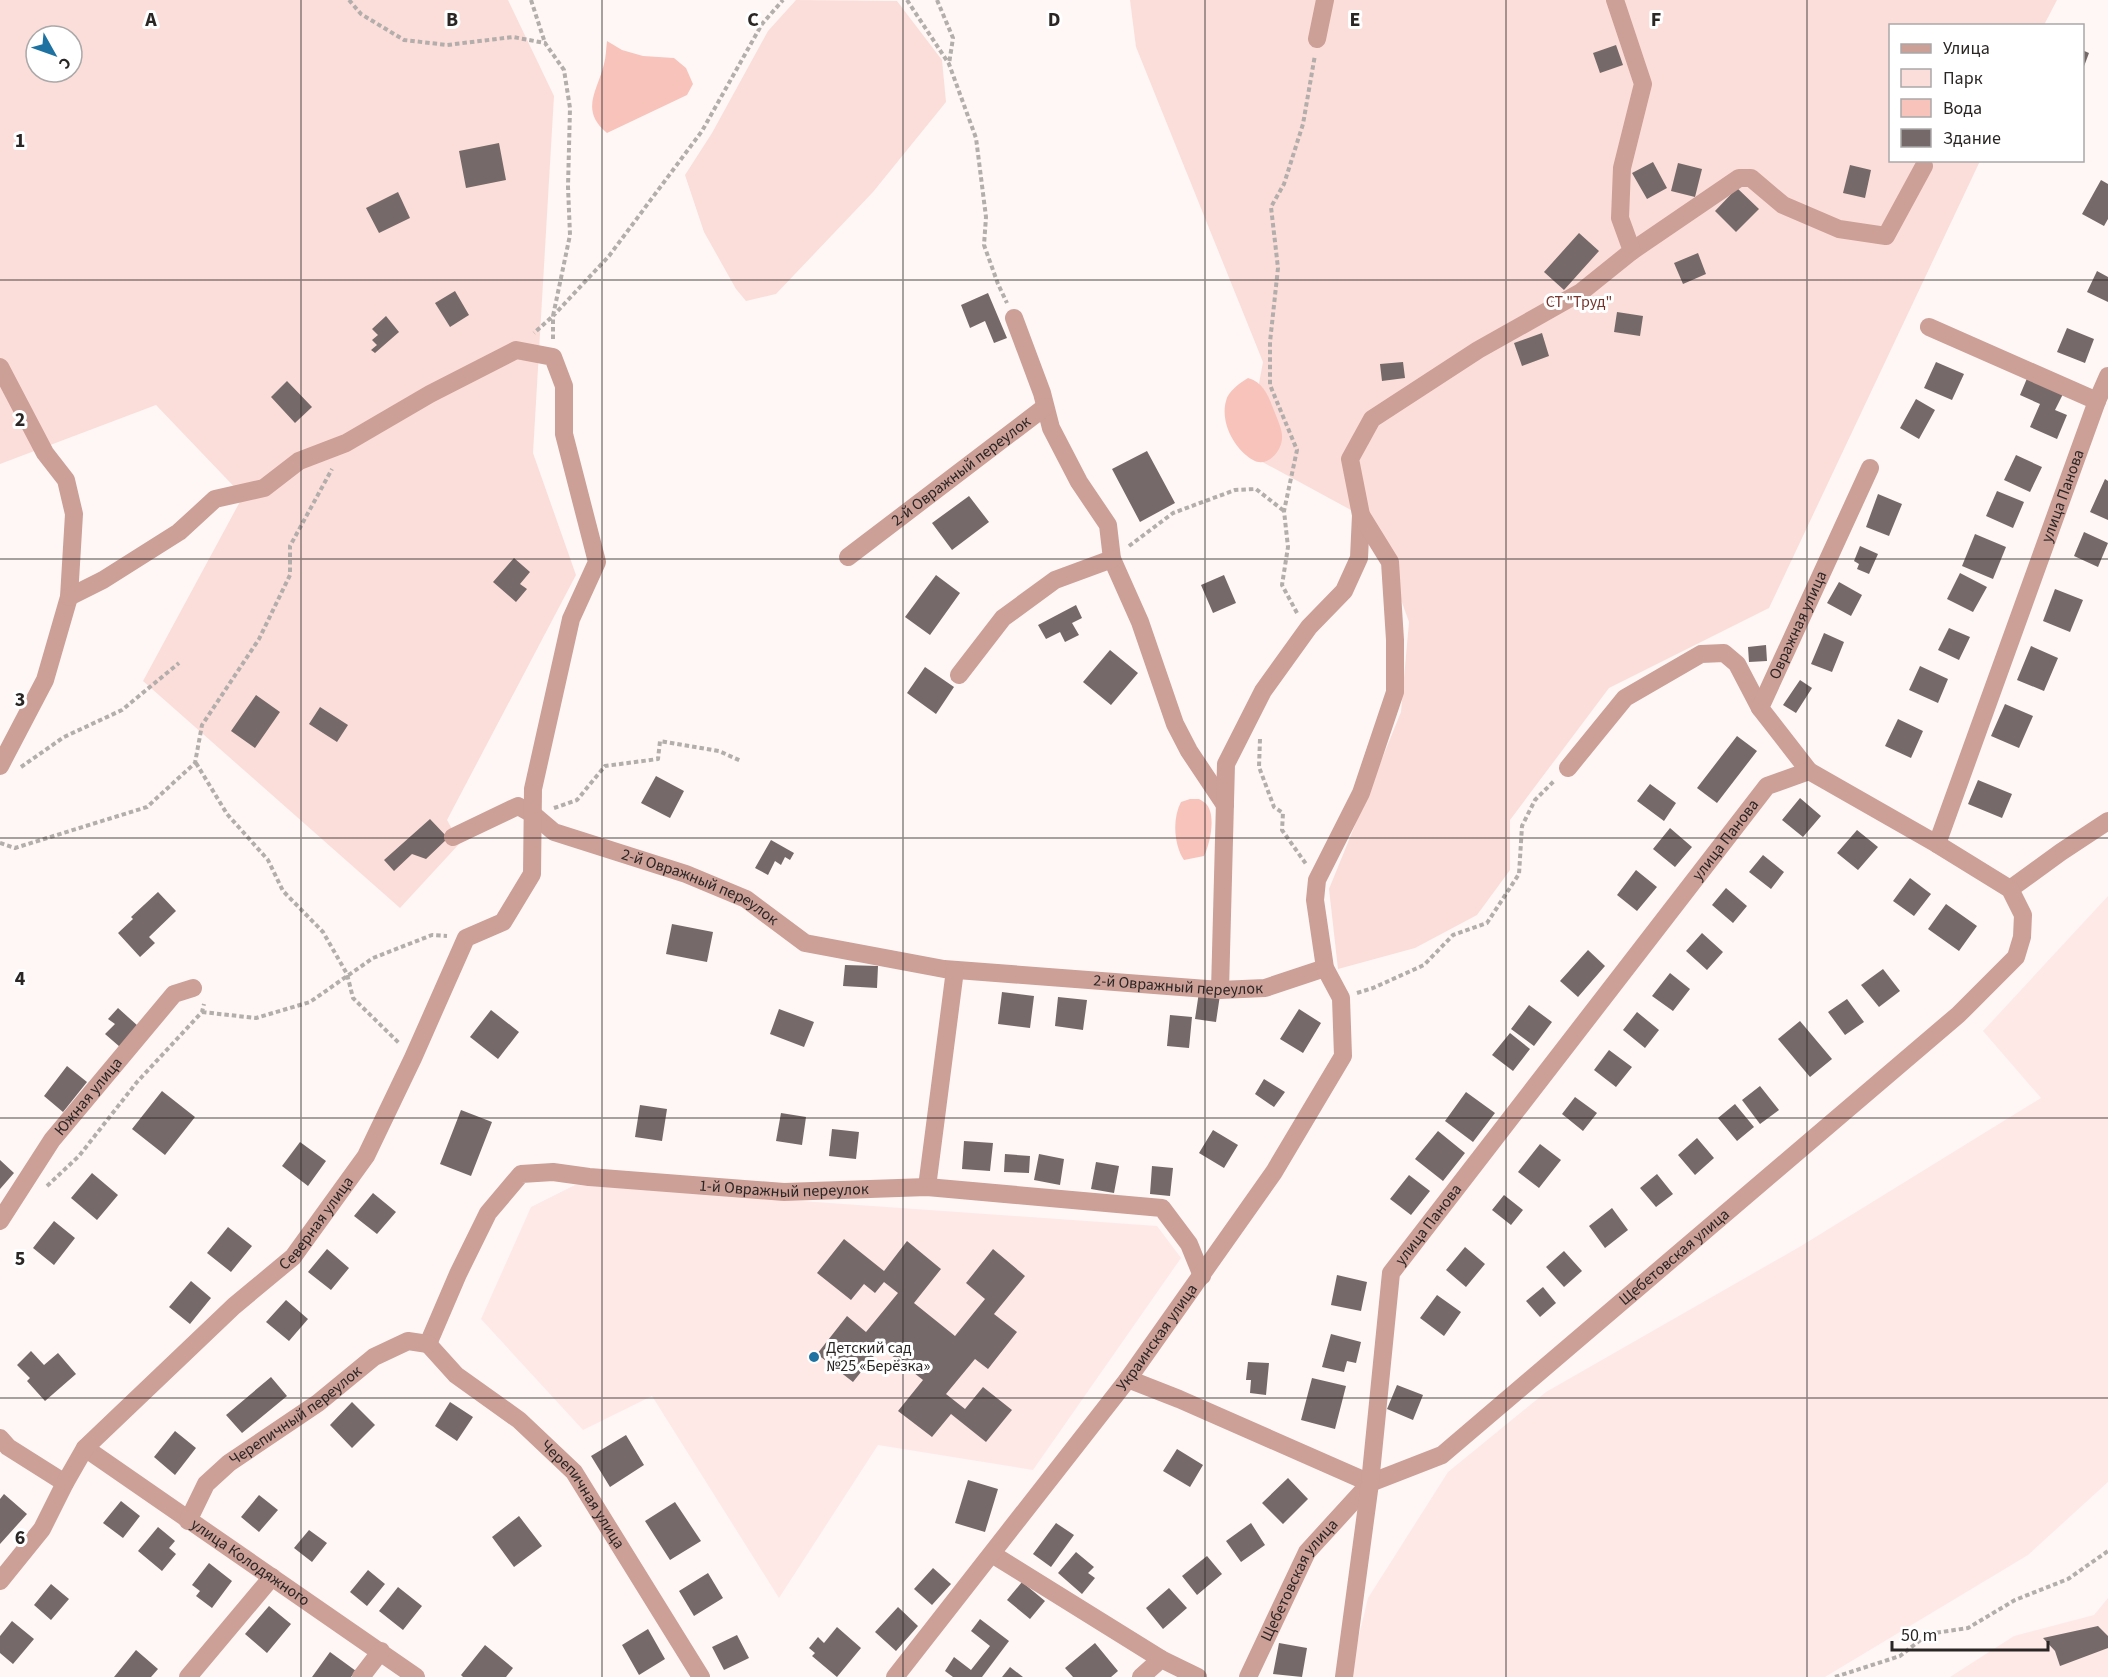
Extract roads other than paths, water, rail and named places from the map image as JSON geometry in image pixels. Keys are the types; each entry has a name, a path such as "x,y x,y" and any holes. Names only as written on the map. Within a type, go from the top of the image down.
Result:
{"street":[{"path":"1317,39 1325,0"},
{"path":"1615,0 1643,84 1622,168 1620,218 1632,251"},
{"path":"1220,990 1226,764 1263,691 1309,627 1344,591 1359,558 1361,515 1350,459 1372,419 1478,350 1581,292 1632,251 1740,178 1751,178 1783,205 1839,229 1886,236 1924,166"},
{"name":"2-й Овражный переулок","path":"1014,318 1052,428 1079,482 1108,525 1112,559 1140,622 1175,724 1189,752 1225,805"},
{"path":"1929,327 2097,401"},
{"path":"69,597 103,580 179,532 214,499 264,488 299,461 346,443 430,394 516,350 553,357 564,386 564,434 597,562 571,619 533,789 534,815"},
{"path":"0,367 45,453 66,480 74,514 69,597 45,680 9,768"},
{"name":"улица Панова","path":"1937,844 2108,376"},
{"name":"2-й Овражный переулок","path":"848,557 1046,407"},
{"name":"Овражная улица","path":"1760,708 1870,468"},
{"name":"Украинская улица","path":"895,1677 1128,1380 1275,1172 1343,1056 1341,998 1325,968 1315,900 1317,880 1361,793 1395,692 1395,640 1390,562 1361,515"},
{"path":"959,675 1003,618 1055,580 1112,559"},
{"path":"1568,768 1625,698 1701,654 1724,654 1737,664 1760,708 1809,771 1937,844 2010,889 2108,821"},
{"name":"улица Панова","path":"1344,1677 1370,1483 1391,1273 1767,786 1809,771"},
{"name":"2-й Овражный переулок","path":"453,837 518,806 534,815 554,832 686,874 746,899 805,943 955,970 1220,990 1265,988 1325,968"},
{"name":"Северная улица","path":"0,1581 42,1529 64,1483 85,1448 234,1306 292,1257 366,1156 413,1058 466,938 503,922 532,874 534,815"},
{"name":"Щебетовская улица","path":"1248,1677 1307,1552 1370,1483 1442,1455 1958,1015 2016,957 2022,936 2023,915 2010,889"},
{"path":"927,1187 955,970"},
{"name":"Южная улица","path":"0,1221 52,1140 174,994 193,988"},
{"name":"1-й Овражный переулок","path":"428,1344 458,1274 488,1213 521,1174 553,1172 589,1177 784,1192 927,1187 1162,1208 1190,1244 1202,1276"},
{"name":"Черепичный переулок","path":"188,1521 206,1484 229,1462 318,1403 374,1357 408,1341 428,1344"},
{"name":"Черепичная улица","path":"428,1344 456,1375 519,1420 574,1472 701,1677"},
{"path":"1128,1380 1179,1399 1370,1483"},
{"path":"0,1438 8,1447 64,1483"},
{"name":"улица Колодяжного","path":"85,1448 416,1677"},
{"path":"992,1554 1161,1659 1198,1677"},
{"path":"188,1677 272,1577"},
{"path":"361,1677 381,1652"},
{"path":"1141,1677 1161,1659"}],"water":[{"path":"607,41 622,50 643,56 674,58 686,68 693,84 687,95 607,133 594,116 592,108 605,61"},
{"path":"1248,378 1259,383 1266,392 1282,433 1279,449 1263,462 1253,460 1240,449 1230,434 1225,418 1226,401 1229,394"},
{"path":"1199,799 1207,805 1211,816 1211,830 1204,856 1184,860 1178,847 1175,824 1181,802"}],"place":[{"name":"Детский сад №25 «Берёзка»","path":"814,1357"}],"park label":[{"name":"СТ \"Труд\"","path":"1579,302"}]}
